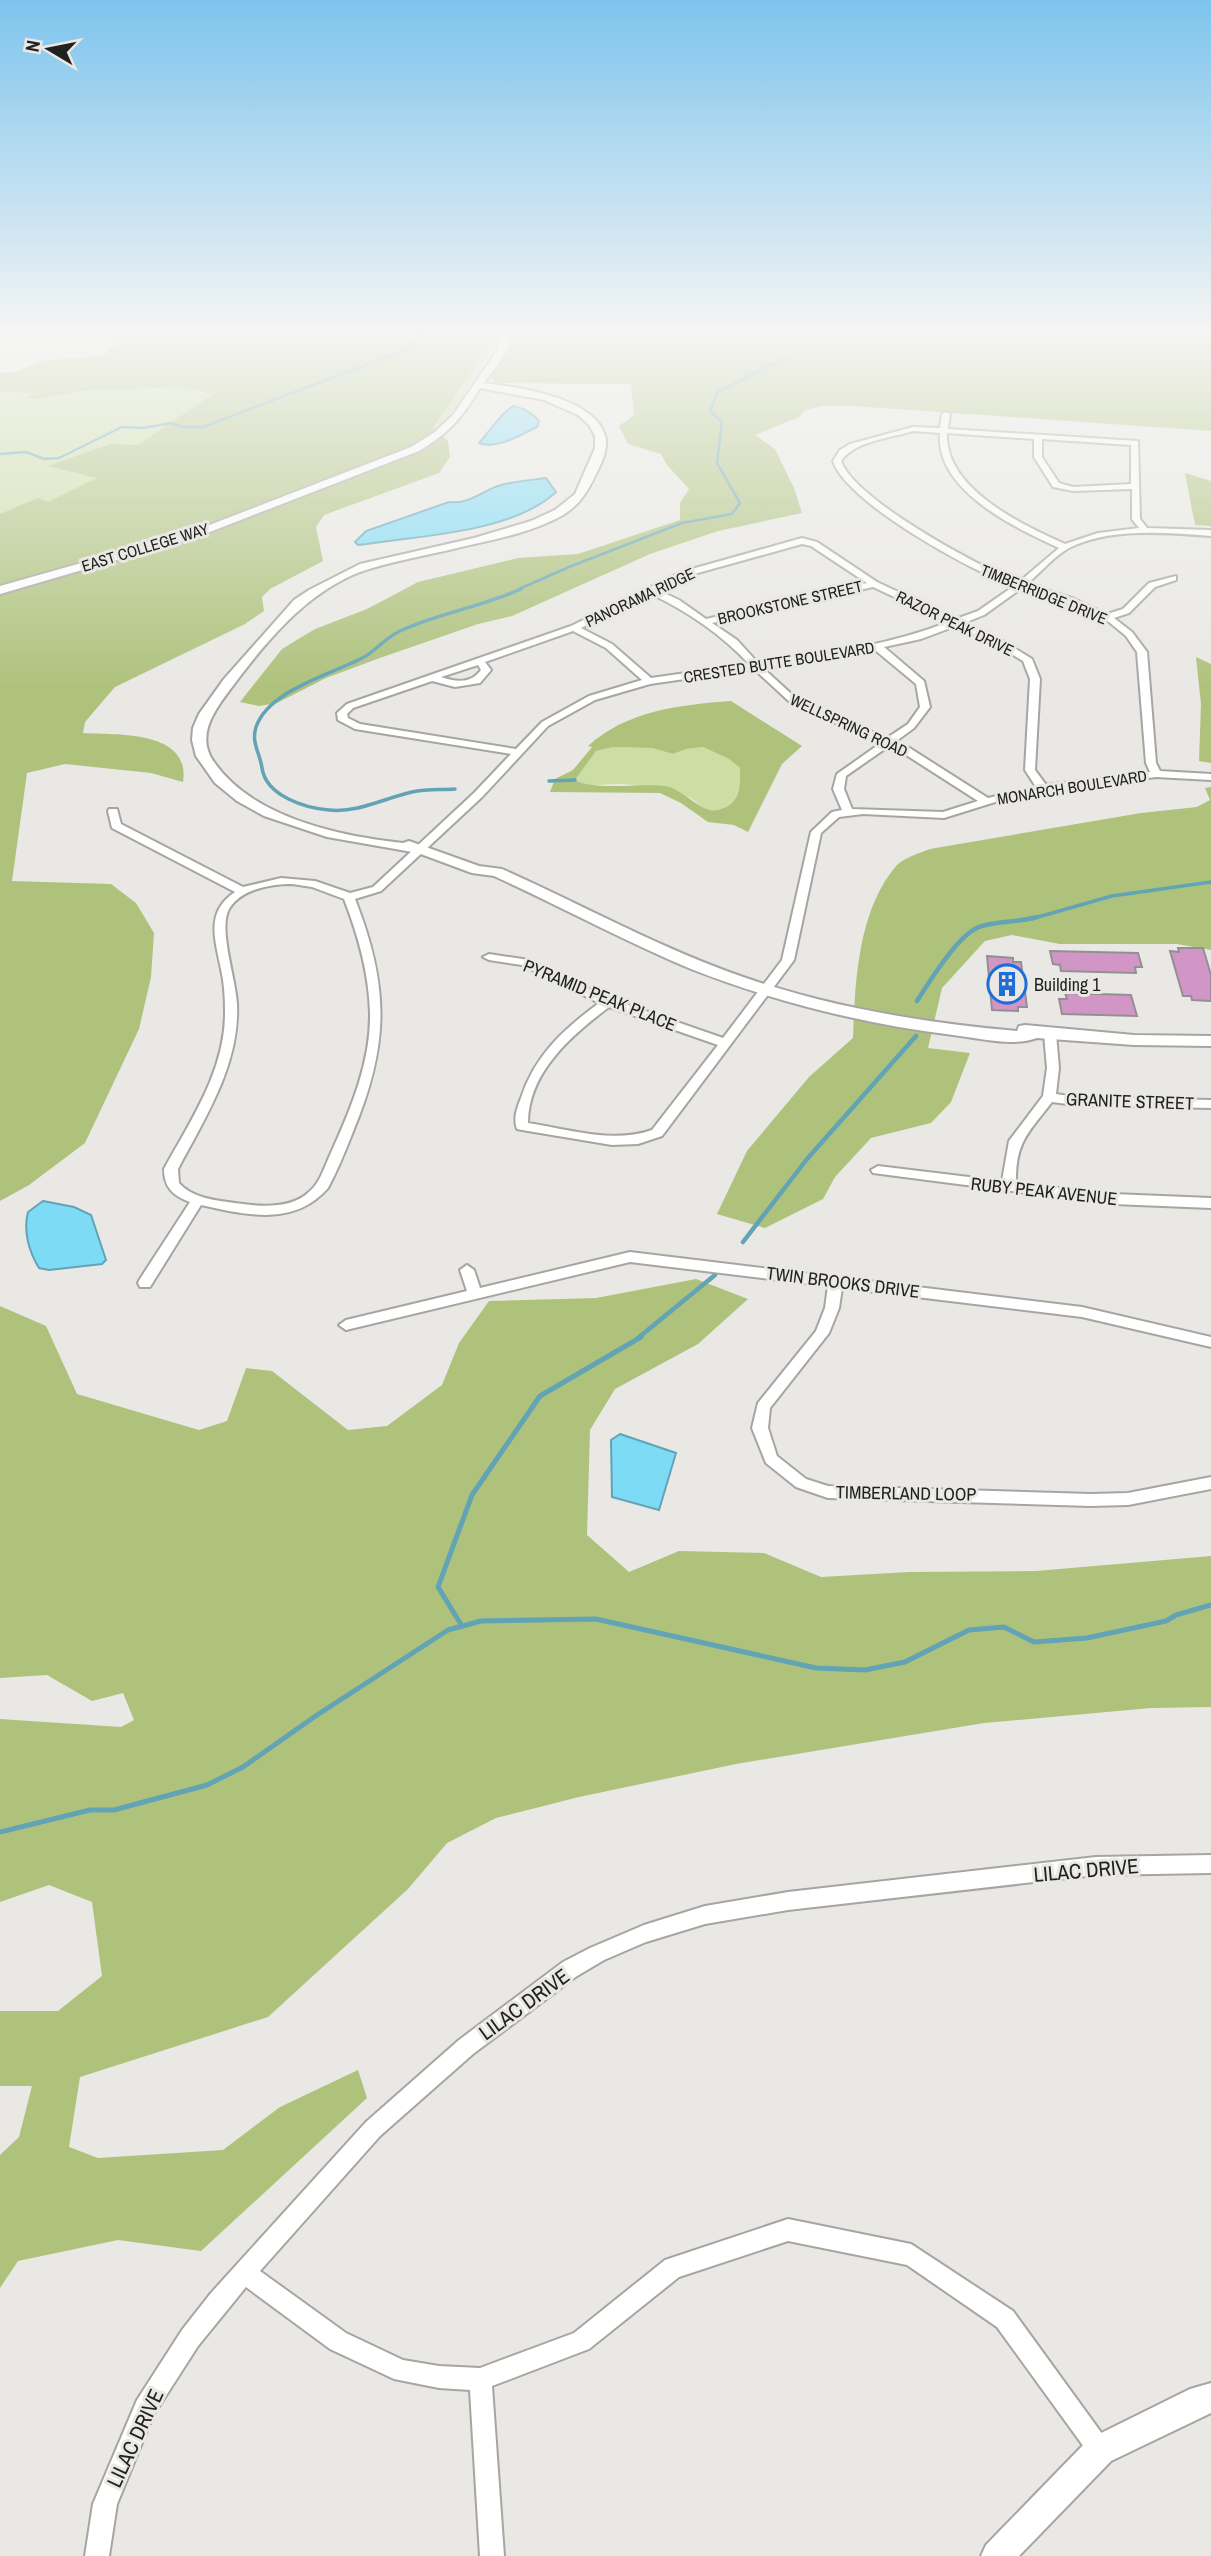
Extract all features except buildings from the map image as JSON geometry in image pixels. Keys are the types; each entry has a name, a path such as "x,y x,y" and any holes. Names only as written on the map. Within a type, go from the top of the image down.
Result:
{"street":[{"name":"EAST COLLEGE WAY","path":"0,590 198,533 408,451"},
{"path":"601,451 576,499 534,524 362,568 313,592 298,603 220,694 200,731 200,748 204,759 218,779 242,799 273,815 380,844 419,849 477,870 659,958 700,967 849,1014 939,1029 1024,1037 1043,1034 1121,1037 1134,1040 1211,1041"},
{"name":"TIMBERRIDGE DRIVE","path":"844,451 837,461 839,469 873,502 943,549 981,570 1107,617 1133,638 1142,652 1151,763 1156,774"},
{"path":"946,451 956,474 972,491 1027,529 1065,547"},
{"path":"1038,451 1038,457 1056,485 1073,489 1134,486"},
{"path":"1135,451 1136,519 1145,530"},
{"name":"CRESTED BUTTE BOULEVARD","path":"349,897 377,889 478,795 545,724 575,706 601,695 649,681 839,655 878,647 956,624 981,613 1065,547 1098,536 1145,530 1211,533"},
{"name":"RAZOR PEAK DRIVE","path":"802,541 814,544 874,584 1000,643 1027,659 1035,679 1030,770 1043,789"},
{"name":"PANORAMA RIDGE","path":"519,752 358,727 343,720 342,713 351,706 481,663 574,628 684,574 802,541"},
{"path":"1107,617 1126,611 1152,585 1173,578"},
{"name":"BROOKSTONE STREET","path":"707,621 874,584"},
{"name":"WELLSPRING ROAD","path":"652,591 707,621 734,642 796,703 904,749 986,801"},
{"path":"574,628 609,646 649,681"},
{"path":"607,1002 543,1058 532,1077 520,1117 522,1126 612,1141 638,1140 657,1133 788,960 816,832 836,814 848,812 837,792 842,774 911,726 925,707 921,683 878,647"},
{"name":"PANORAMA RIDGE","path":"434,678 456,684 476,681 486,670 481,663"},
{"name":"MONARCH BOULEVARD","path":"848,812 944,815 1006,795 1043,789 1156,774 1211,777"},
{"path":"113,811 116,826 242,891"},
{"path":"304,881 325,886 349,897 369,963 376,1016 372,1051 362,1088 323,1185 316,1196 296,1206 274,1211 251,1211 198,1200 174,1187 171,1179 171,1169 210,1096 231,1030 229,978 219,922 227,904 242,891 267,882 304,881"},
{"name":"PYRAMID PEAK PLACE","path":"489,957 526,962 607,1002 724,1043"},
{"path":"1121,1037 1144,1033 1211,1034"},
{"path":"1009,1187 1009,1170 1015,1141 1049,1097 1054,1068 1043,1034"},
{"name":"GRANITE STREET","path":"1049,1097 1075,1101 1211,1104"},
{"name":"RUBY PEAK AVENUE","path":"878,1171 1113,1199 1211,1203"},
{"path":"145,1283 198,1200"},
{"name":"TWIN BROOKS DRIVE","path":"346,1325 630,1257 1082,1312 1211,1342"},
{"path":"467,1270 475,1293"},
{"name":"TIMBERLAND LOOP","path":"836,1281 832,1308 822,1333 763,1407 760,1429 771,1459 801,1483 828,1492 1091,1500 1128,1499 1211,1483"},
{"name":"LILAC DRIVE","path":"97,2556 105,2504 145,2407 190,2338 244,2273 373,2129 466,2047 552,1982 597,1954 705,1915 788,1901 1096,1866 1211,1864"},
{"path":"244,2273 338,2341 402,2371 439,2377 480,2379 581,2341 673,2267 788,2230 911,2255 1005,2319 1100,2450"},
{"path":"480,2379 492,2556"},
{"path":"997,2556 1100,2450 1201,2400 1211,2398"}],"green space":[{"path":"0,451 395,451 0,581"},
{"path":"89,451 449,451 450,457 439,473 324,515 316,527 323,561 270,589 262,597 264,611 245,624 115,687 85,722 83,733 132,736 164,744 176,753 182,765 183,782 151,773 65,764 27,773 12,881 111,884 136,903 154,933 151,977 139,1029 85,1143 29,1185 0,1201 0,514 38,498 48,502 97,478 48,466"},
{"path":"652,451 776,451 794,488 802,513 718,531 650,554 512,616 478,624 377,659 326,678 277,703 259,706 240,702 282,649 315,629 367,609 418,582 518,558 578,554 680,520 680,503 689,489 667,465 661,454"},
{"path":"1185,473 1211,481 1211,526 1195,525"},
{"path":"1196,657 1211,664 1211,763 1199,761 1201,704"},
{"path":"731,701 802,746 782,764 748,832 734,825 708,822 681,803 660,793 550,792 555,779 573,770 592,747 588,746 620,724 655,712","holes":["613,747 652,748 673,754 703,747 729,759 740,768 738,794 731,804 712,810 665,786 605,786 575,780 596,751"]},
{"path":"613,747 652,748 673,754 703,747 729,759 740,768 740,782 735,799 731,804 713,811 689,797 661,790 629,785 592,785 575,780 596,751"},
{"path":"1211,787 1211,950 1177,944 1060,944 1012,935 985,941 942,988 928,1048 970,1053 951,1102 931,1123 871,1138 835,1177 823,1199 765,1228 717,1214 747,1151 809,1077 853,1038 857,970 866,925 883,884 899,863 930,849 1141,813 1197,807 1210,800 1205,788"},
{"path":"696,1279 748,1299 698,1344 615,1389 590,1430 587,1535 629,1572 679,1551 764,1553 821,1577 909,1572 1036,1571 1211,1556 1211,1707 1151,1708 984,1723 736,1764 579,1797 496,1818 447,1843 408,1889 268,2017 80,2077 69,2147 98,2158 223,2150 280,2107 358,2070 367,2098 201,2251 118,2240 18,2261 0,2288 0,2155 19,2137 32,2086 0,2086 0,2011 58,2011 102,1976 92,1902 49,1885 0,1902 0,1719 121,1727 134,1720 123,1693 92,1701 47,1675 0,1678 0,1306 46,1326 77,1394 199,1430 227,1421 246,1368 272,1371 348,1430 387,1426 442,1385 459,1343 489,1301 596,1298"}],"water":[{"path":"546,478 556,492 538,505 493,524 358,545 355,542 366,531 449,502 470,499 501,485"},
{"path":"43,1201 74,1207 91,1215 106,1260 102,1264 49,1270 39,1268 32,1255 26,1227 28,1212"},
{"path":"620,1434 676,1453 659,1510 612,1497 611,1440"}],"waterway":[{"path":"0,454 26,452 44,459 59,458 73,451"},
{"path":"517,590 682,523 732,514 740,503 717,463 718,451"},
{"path":"455,789 412,792 361,807 340,810 319,809 298,803 279,793 265,778 255,743 256,727 274,702 304,684 366,656 400,631 521,589"},
{"path":"549,781 575,780"},
{"path":"1031,919 1112,896 1211,882"},
{"path":"917,1001 946,958 973,930 989,924 1037,917"},
{"path":"743,1242 807,1159 916,1036"},
{"path":"638,1338 715,1275"},
{"path":"462,1626 438,1587 472,1495 540,1396 641,1337"},
{"path":"0,1832 90,1810 114,1810 207,1785 243,1767 317,1715 448,1630 481,1621 596,1619 816,1668 865,1670 905,1662 969,1630 1004,1627 1034,1642 1087,1638 1166,1621 1176,1615 1211,1605"}],"place":[{"name":"Building 1","path":"1007,984"}]}
